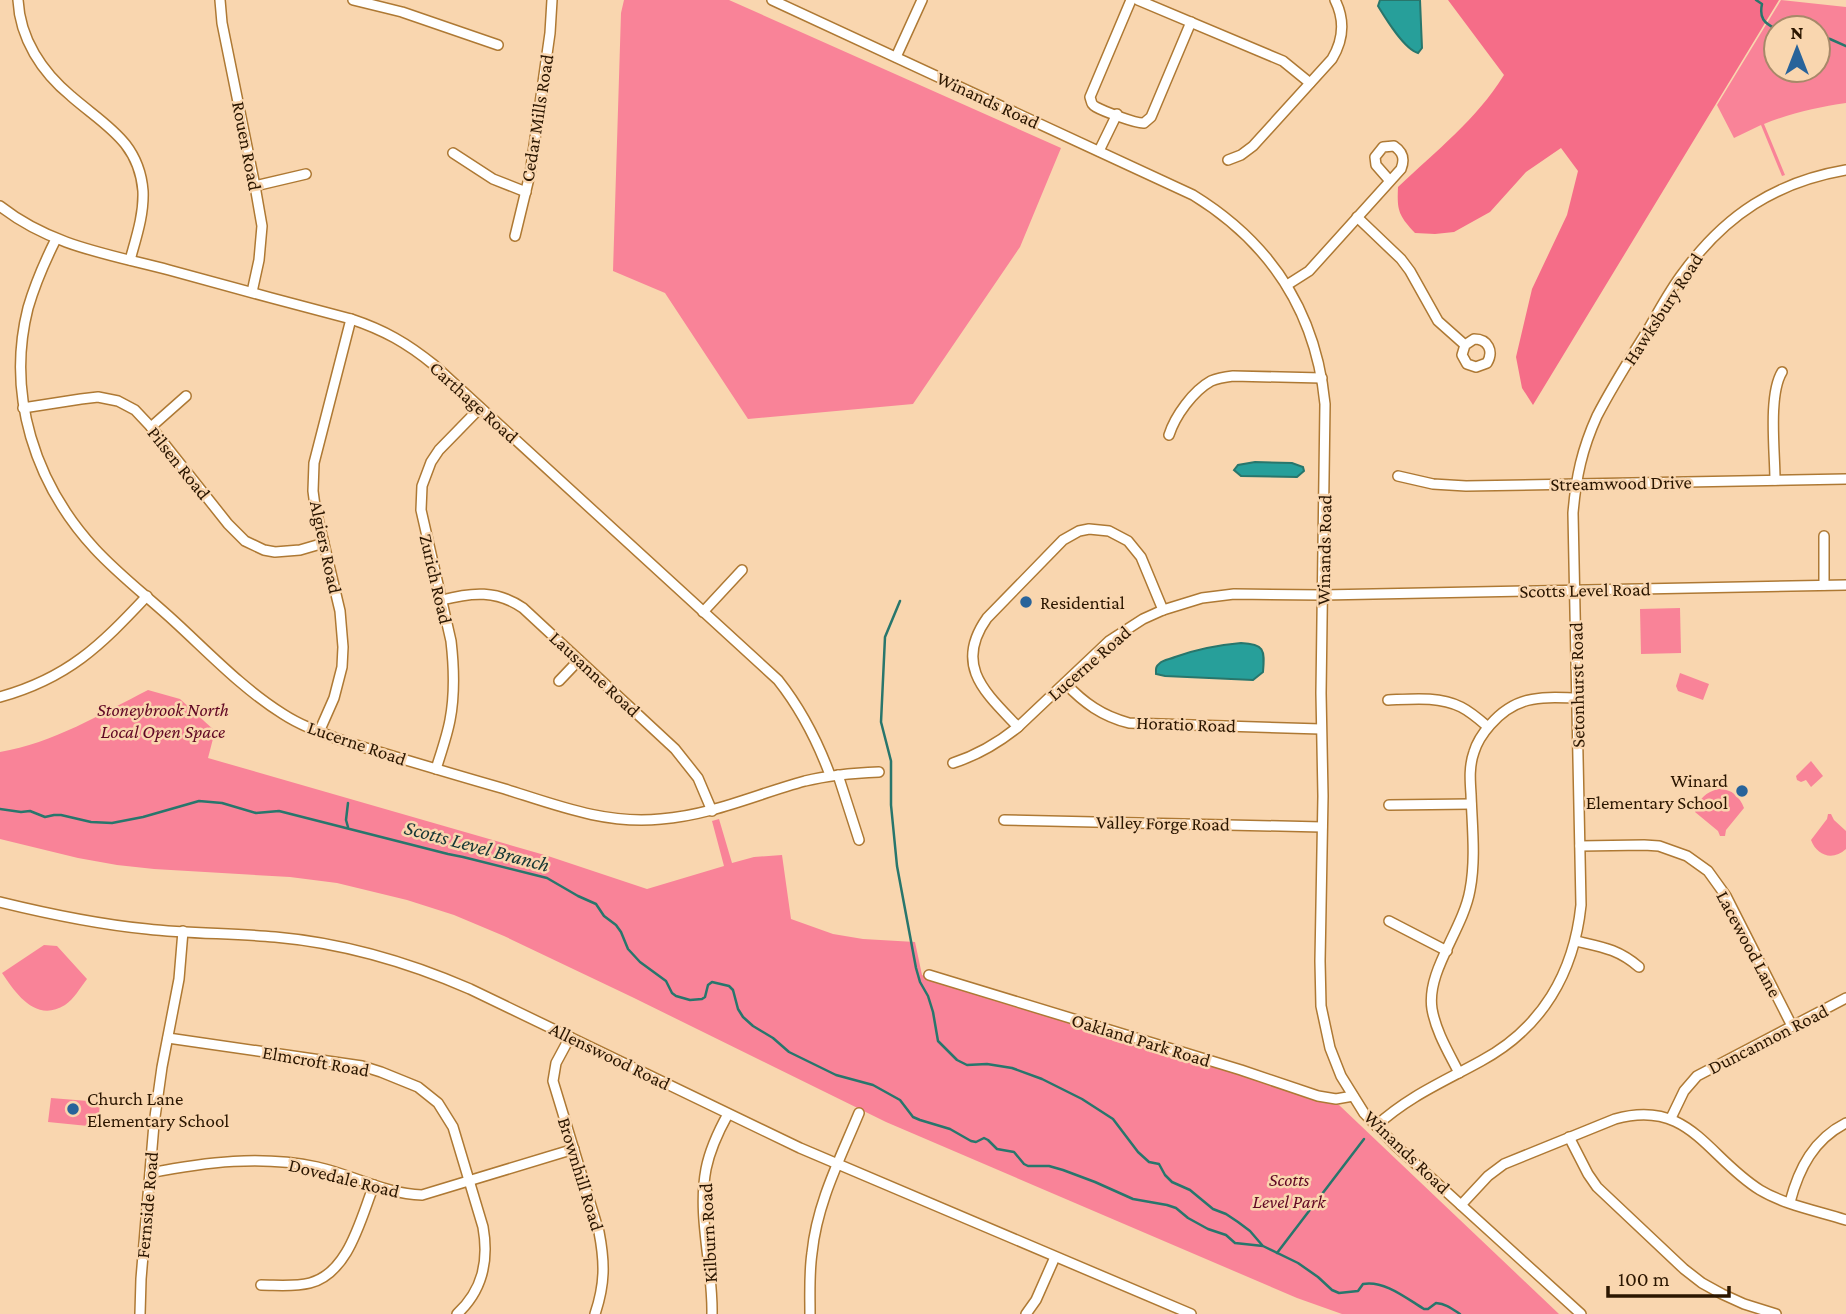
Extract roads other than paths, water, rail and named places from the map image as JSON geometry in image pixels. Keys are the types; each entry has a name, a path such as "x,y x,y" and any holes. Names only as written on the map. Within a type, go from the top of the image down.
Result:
{"street":[{"path":"18,0 26,37 43,67 72,97 119,134 137,164 141,179 142,205 130,260"},
{"name":"Rouen Road","path":"219,0 261,226 259,260 252,292"},
{"path":"353,0 402,12 498,45"},
{"name":"Cedar Mills Road","path":"515,236 526,192 550,33 552,0"},
{"name":"Winands Road","path":"772,0 1193,195 1224,215 1254,242 1287,285 1311,335 1322,377 1325,417 1320,961 1321,1006 1326,1034 1335,1062 1353,1096 1376,1126 1581,1314"},
{"path":"896,57 922,0"},
{"path":"1131,0 1090,97 1097,107 1140,124 1151,117 1191,22"},
{"path":"1138,0 1283,61 1310,83"},
{"path":"1228,160 1253,146 1332,58 1340,43 1342,20 1335,0"},
{"path":"1099,151 1117,114"},
{"path":"453,153 493,179 526,192"},
{"name":"Hawksbury Road","path":"1575,484 1582,454 1597,415 1681,275 1697,254 1731,219 1769,195 1809,178 1846,170"},
{"path":"255,186 306,174"},
{"path":"1287,285 1308,271 1390,181"},
{"name":"Carthage Road","path":"0,206 24,223 77,247 351,319 387,332 402,341 434,365 760,663 790,696 813,733 834,775 859,839"},
{"path":"1357,217 1401,259 1438,321 1465,345"},
{"name":"Lucerne Road","path":"56,239 44,263 28,309 21,360 23,408 39,463 67,515 96,550 246,687 283,714 346,743 572,809 620,820 659,820 712,811 804,781 834,775 879,772"},
{"name":"Algiers Road","path":"319,732 334,698 344,647 340,611 315,506 314,463 351,319"},
{"path":"1775,480 1773,399 1777,380 1782,372"},
{"path":"1169,435 1182,408 1204,386 1221,377 1322,377"},
{"path":"151,426 186,396"},
{"name":"Pilsen Road","path":"23,408 81,398 109,399 128,405 151,426 228,524 245,541 275,552 300,550 324,543"},
{"name":"Zurich Road","path":"436,769 450,722 453,690 452,650 421,510 422,486 431,462 439,450 480,408"},
{"name":"Streamwood Drive","path":"1398,476 1433,484 1465,486 1846,479"},
{"name":"Setonhurst Road","path":"1376,1126 1420,1093 1511,1041 1544,1007 1572,954 1581,905 1574,590 1575,484"},
{"path":"1018,727 979,684 973,658 976,637 987,618 1063,540 1079,531 1100,529 1128,541 1141,557 1163,610"},
{"path":"1824,536 1824,585"},
{"path":"703,612 742,570"},
{"name":"Scotts Level Road","path":"1323,595 1846,585"},
{"name":"Lausanne Road","path":"442,600 466,594 490,594 512,601 523,608 675,748 698,778 712,811"},
{"name":"Lucerne Road","path":"953,763 984,751 1018,727 1109,641 1134,624 1163,610 1184,602 1234,594 1323,595"},
{"path":"0,697 38,684 75,663 111,635 147,596"},
{"path":"559,681 579,660"},
{"name":"Horatio Road","path":"1065,683 1089,706 1129,723 1321,729"},
{"path":"1459,1073 1440,1033 1432,1008 1433,983 1464,913 1471,888 1471,761 1480,738 1508,708 1531,699 1577,698"},
{"path":"1388,700 1434,699 1447,702 1460,706 1488,727"},
{"path":"1389,805 1471,804"},
{"name":"Valley Forge Road","path":"1004,820 1322,827"},
{"name":"Lacewood Lane","path":"1580,846 1659,846 1687,856 1708,871 1726,896 1792,1026"},
{"name":"Allenswood Road","path":"0,902 86,922 149,930 295,939 339,946 437,975 838,1164 1186,1313"},
{"path":"1389,921 1447,950"},
{"name":"Fernside Road","path":"140,1314 158,1095 179,979 183,931"},
{"path":"1576,941 1616,951 1639,967"},
{"name":"Oakland Park Road","path":"929,975 1318,1096 1336,1099 1353,1096"},
{"name":"Duncannon Road","path":"1671,1118 1684,1091 1697,1076 1846,998"},
{"name":"Brownhill Road","path":"570,1037 556,1063 553,1081 603,1251 603,1285 595,1314"},
{"name":"Elmcroft Road","path":"168,1038 362,1066 418,1087 438,1103 449,1120 469,1182 483,1227 486,1257 479,1284 457,1314"},
{"path":"810,1314 811,1254 817,1224 826,1191 859,1113"},
{"name":"Kilburn Road","path":"712,1314 703,1211 704,1189 710,1153 728,1114"},
{"path":"1461,1205 1495,1169 1504,1164 1615,1119 1630,1115 1658,1115 1671,1118 1698,1136 1763,1192 1846,1220"},
{"path":"1790,1202 1800,1171 1812,1151 1828,1134 1846,1123"},
{"path":"1569,1137 1597,1187 1684,1269 1722,1294 1776,1314"},
{"name":"Dovedale Road","path":"150,1172 218,1161 265,1160 318,1167 395,1192 422,1195 574,1149"},
{"path":"261,1285 311,1283 330,1273 346,1255 352,1243 374,1185"},
{"path":"1026,1314 1036,1300 1055,1257"}],"water":[{"path":"1380,0 1420,0 1422,48 1418,53 1407,46 1390,26 1378,6"},
{"path":"1255,462 1292,463 1303,467 1304,471 1297,477 1241,476 1234,470 1238,465"},
{"path":"1241,643 1259,647 1263,653 1263,672 1253,680 1156,674 1157,666 1165,660 1216,646"}],"waterway":[{"path":"1756,0 1762,4 1762,16"},
{"path":"1832,40 1846,46"},
{"path":"900,601 885,637 881,722 891,761 891,805 897,866 916,968 933,1012 938,1041 957,1060 967,1065 987,1064 1012,1068 1082,1099 1113,1119 1138,1152 1149,1162 1159,1164 1172,1182 1190,1190 1213,1209 1238,1222 1262,1245"},
{"name":"Scotts Level Branch","path":"0,809 30,811 45,817 61,815 91,822 112,823 199,801 222,803 256,813 279,811 547,878 596,904 621,932 628,949 640,962 666,981 676,996 690,1000 702,999 712,982 729,986 743,1017 789,1052 836,1075 873,1085 900,1100 913,1117 950,1129 971,1141 984,1138 997,1149 1014,1152 1028,1166 1049,1166 1133,1199 1176,1208 1188,1218 1226,1235 1235,1243 1263,1246 1298,1263 1339,1293 1358,1291 1363,1284 1371,1283 1395,1291 1424,1309 1436,1303 1446,1305 1460,1314"},
{"path":"348,803 348,827"},
{"path":"1277,1253 1364,1139"}],"place":[{"name":"Residential","path":"1026,602"},
{"name":"Winard Elementary School","path":"1742,791"},
{"name":"Church Lane Elementary School","path":"73,1109"}],"park label":[{"name":"Stoneybrook North Local Open Space","path":"163,720"},
{"name":"Scotts Level Park","path":"1289,1190"}]}
